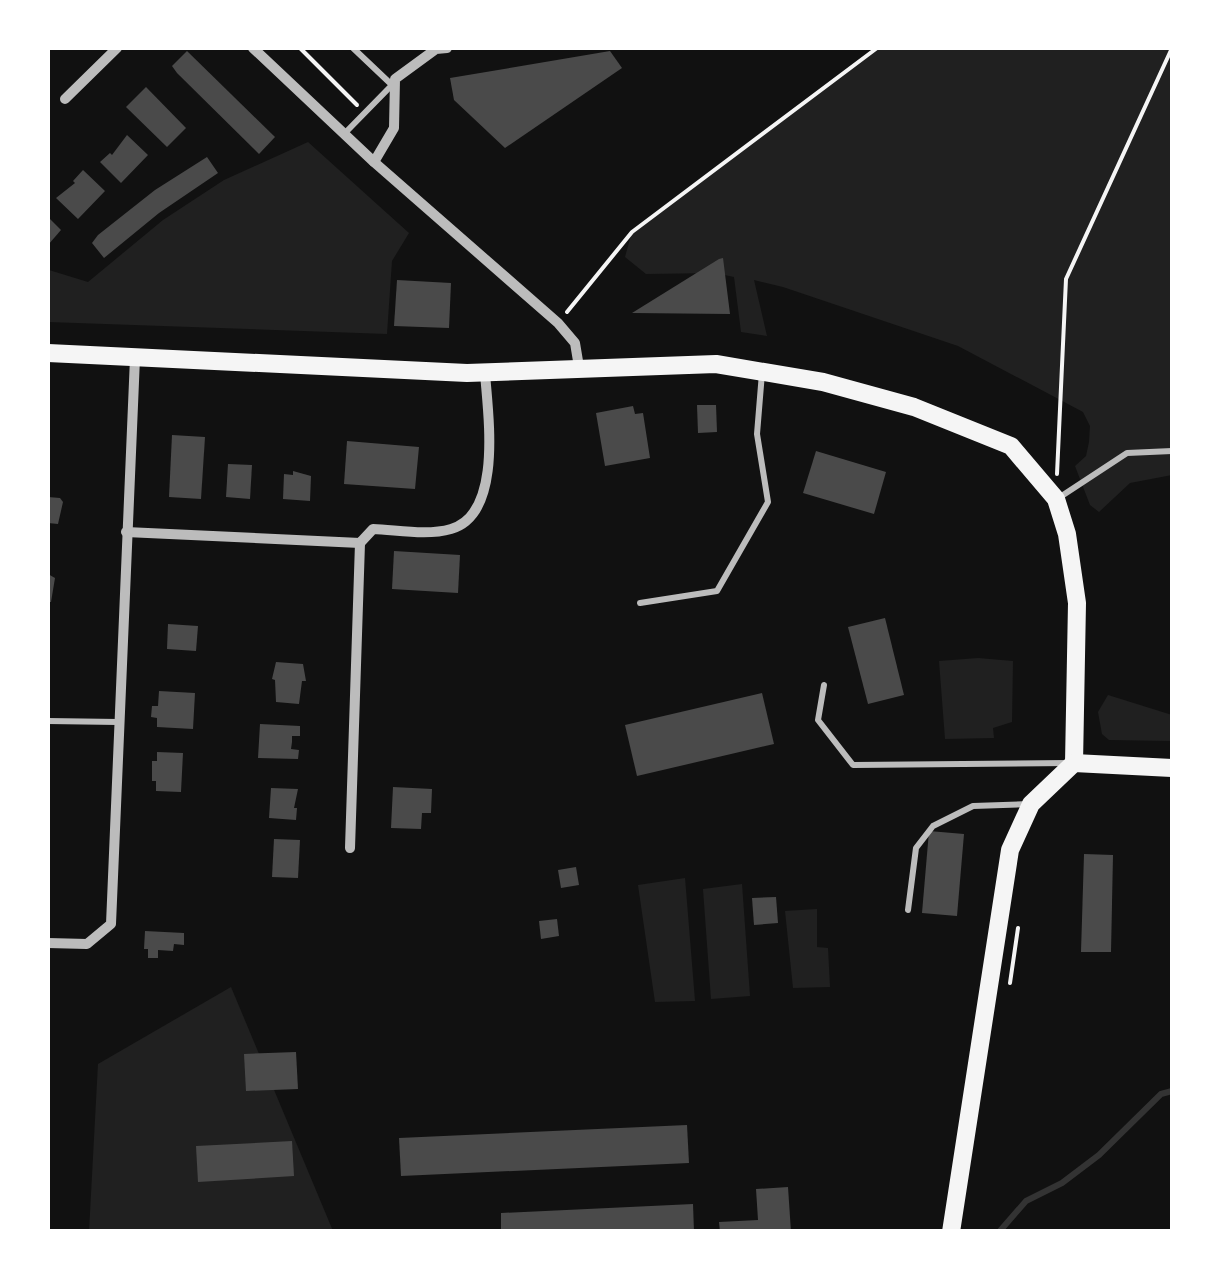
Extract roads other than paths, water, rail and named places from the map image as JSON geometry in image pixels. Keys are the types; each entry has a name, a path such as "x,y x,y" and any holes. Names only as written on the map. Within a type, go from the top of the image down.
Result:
{"main road":[{"path":"48,353 484,373 716,364 823,382 914,406 1011,446 1056,499 1067,534 1077,603 1074,763 1031,804 1010,850 951,1232"},
{"path":"1074,763 1172,768"}],"street":[{"path":"64,99 117,48"},
{"path":"253,48 374,162 558,323 575,343 579,367"},
{"path":"374,162 394,128 395,79 436,49 446,48"},
{"path":"48,944 88,944 111,924 135,358"},
{"path":"350,848 360,543 373,529 436,532 455,528 474,517 485,490 490,426 484,373"},
{"path":"126,532 360,543"}],"lane":[{"path":"344,134 392,85 353,48"},
{"path":"640,603 716,591 768,502 757,434 762,371"},
{"path":"1056,499 1127,453 1172,451"},
{"path":"824,685 818,720 853,765 1074,763"},
{"path":"48,721 118,722"},
{"path":"908,910 916,848 933,826 973,806 1031,804"}],"waterway":[{"path":"999,1232 1026,1201 1062,1183 1099,1155 1161,1094 1172,1091"}]}
